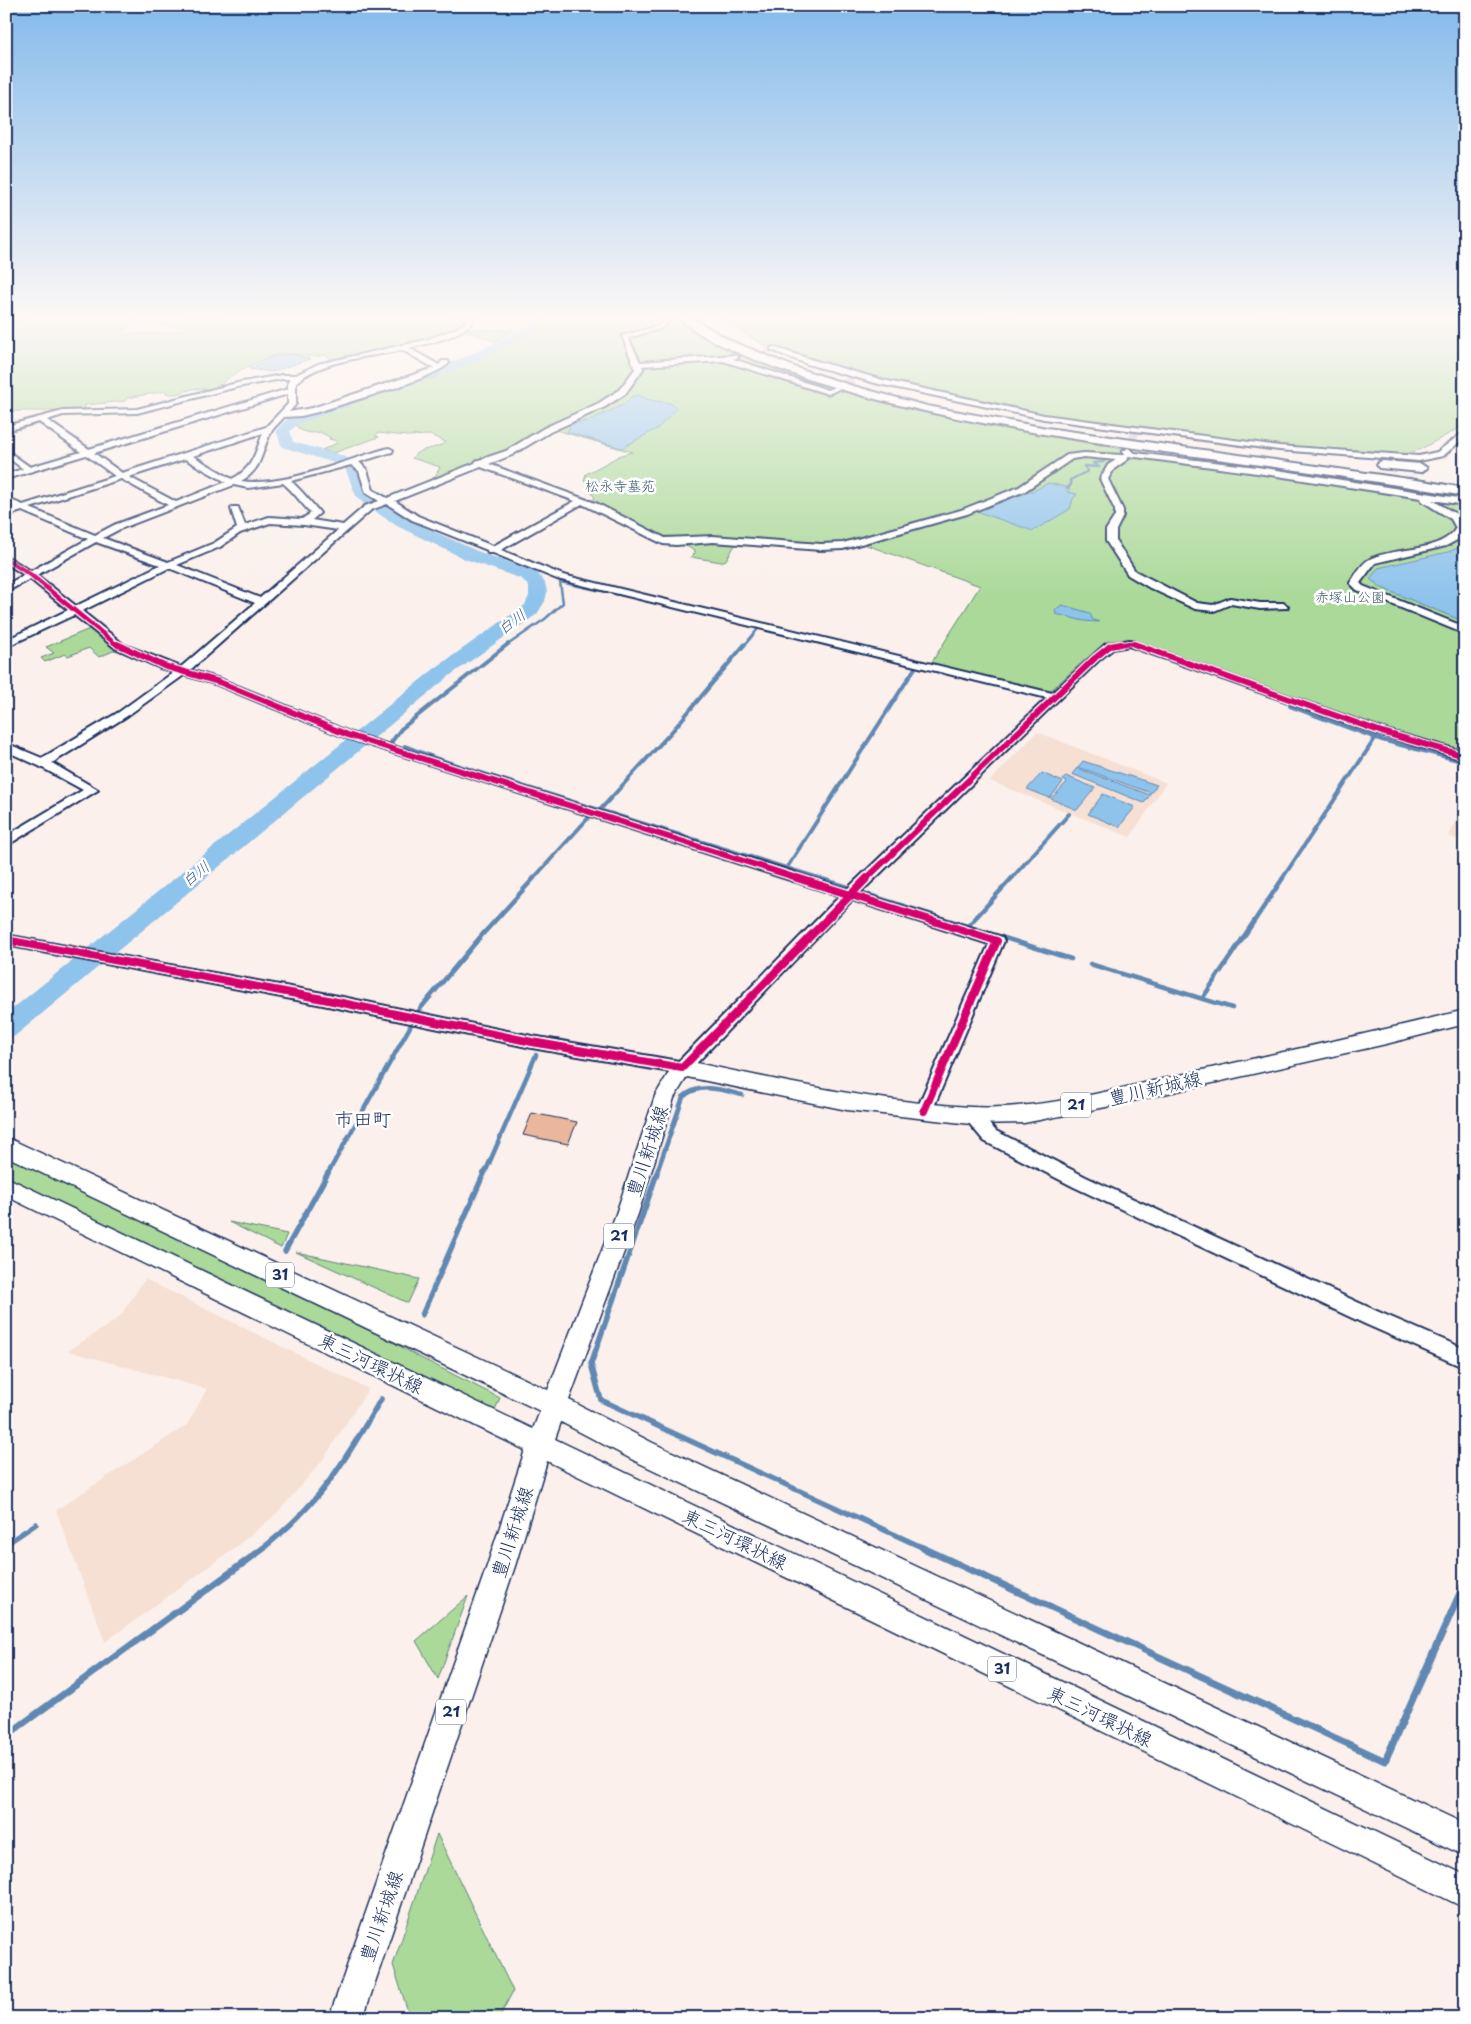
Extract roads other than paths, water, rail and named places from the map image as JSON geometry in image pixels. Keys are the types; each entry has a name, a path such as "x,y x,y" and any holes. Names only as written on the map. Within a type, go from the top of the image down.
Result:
{"highway":[{"path":"933,410 1050,432 1350,473 1465,492"},
{"path":"973,410 1138,433 1465,485"},
{"path":"1138,433 1199,444 1421,468"}],"main road":[{"name":"豊川新城線","path":"346,2018 540,1444 627,1214 665,1096 682,1068 847,1102 971,1116 1024,1115 1106,1099 1465,1017"},
{"name":"31","path":"6,1146 554,1405 644,1452 1465,1840"},
{"name":"東三河環状線","path":"6,1186 1465,1892"}],"street":[{"path":"6,429 63,413 139,410"},
{"path":"6,477 225,410"},
{"path":"6,589 93,538 135,519 233,483 244,476 255,465 269,430 287,410"},
{"path":"284,415 311,410"},
{"path":"43,763 123,714 183,671 368,508 456,475 479,463 509,453 547,430 590,410"},
{"path":"1011,410 1138,433 1407,461 1435,458 1465,433"},
{"path":"40,420 122,476 175,505"},
{"path":"6,513 269,430"},
{"path":"185,455 233,483 259,486 389,450"},
{"path":"6,452 29,470"},
{"path":"479,463 582,501 663,541 676,542 713,539 833,547 865,541 964,512 1022,489 1070,457 1084,455 1126,454 1265,471 1409,490 1465,502"},
{"path":"1126,454 1110,467 1104,479 1119,510 1119,516 1111,530 1111,540 1131,573 1195,606 1214,608 1230,601 1260,606 1283,606"},
{"path":"352,461 363,470 369,491 428,525 560,577 1055,697"},
{"path":"285,480 300,493 301,498 316,513 304,522"},
{"path":"1409,490 1455,517 1461,528 1459,534 1443,544 1372,561 1355,583 1360,588 1465,631"},
{"path":"6,500 20,508 93,538 211,580 262,602"},
{"path":"491,551 582,501"},
{"path":"235,509 242,529"},
{"path":"9,640 74,611 168,565 217,545 231,534 268,520 304,522 345,528"},
{"path":"6,559 31,575 119,646 164,666 219,682 352,736 997,941 924,1111"},
{"path":"6,940 333,1001 532,1042 682,1068 850,894 1110,646 1130,643 1382,732 1465,756"},
{"path":"6,746 43,763 92,790 6,842"},
{"path":"971,1116 990,1136 1080,1182 1372,1318 1465,1359"}],"water":[{"path":"611,410 675,410 658,428 622,448 567,432 571,424 587,421"},
{"path":"1048,483 1070,488 1067,492 1077,494 1073,499 1070,509 1033,531 976,511 1031,492"},
{"path":"1465,545 1465,622 1382,588 1370,579 1378,568 1448,552"},
{"path":"1062,605 1090,613 1092,619 1099,622 1084,621 1056,614 1055,610"},
{"path":"1083,761 1157,785 1151,793 1078,767"},
{"path":"1077,768 1150,795 1144,803 1072,774"},
{"path":"1042,773 1063,782 1050,798 1027,789"},
{"path":"1066,776 1095,788 1077,810 1051,799 1067,782 1063,780"},
{"path":"1103,794 1135,807 1119,827 1088,814"}],"waterway":[{"name":"白川","path":"6,1029 441,673 531,610 534,605 538,596 538,587 528,575 471,555 403,523 369,501 361,493 352,466 336,458 287,444 283,430 293,421 323,410"},
{"path":"1067,488 1071,485 1070,480 1088,471 1084,466 1099,467 1093,463 1104,462"},
{"path":"506,646 545,619 563,603 560,582 625,596"},
{"path":"744,646 757,630"},
{"path":"390,744 401,729 508,644"},
{"path":"600,810 674,729 745,644"},
{"path":"787,868 915,668"},
{"path":"1290,706 1376,738"},
{"path":"1282,879 1376,738"},
{"path":"1376,738 1465,762"},
{"path":"405,746 438,759 600,810"},
{"path":"600,810 787,868"},
{"path":"1011,879 1069,814"},
{"path":"533,879 591,815"},
{"path":"787,868 822,879"},
{"path":"327,1175 420,1009 482,935 534,878"},
{"path":"818,878 845,886"},
{"path":"968,926 1012,878"},
{"path":"1202,999 1283,878"},
{"path":"869,895 1071,959"},
{"path":"1090,964 1202,999"},
{"path":"1202,999 1232,1008"},
{"path":"484,1175 536,1055"},
{"path":"656,1175 683,1097 690,1092 704,1088 719,1089 742,1095"},
{"path":"285,1251 328,1173"},
{"path":"422,1315 484,1173"},
{"path":"657,1173 591,1364 601,1400 926,1549"},
{"path":"262,1549 316,1498 343,1462 381,1399"},
{"path":"6,1544 36,1524"},
{"path":"6,1736 264,1548"},
{"path":"923,1548 1385,1761 1465,1582"}],"tunnel":[{"path":"1128,450 1135,433"},
{"path":"1407,463 1408,486"}],"district":[{"name":"市田町","path":"363,1119"}],"park label":[{"name":"松永寺墓苑","path":"620,486"},
{"name":"赤塚山公園","path":"1350,597"}]}
